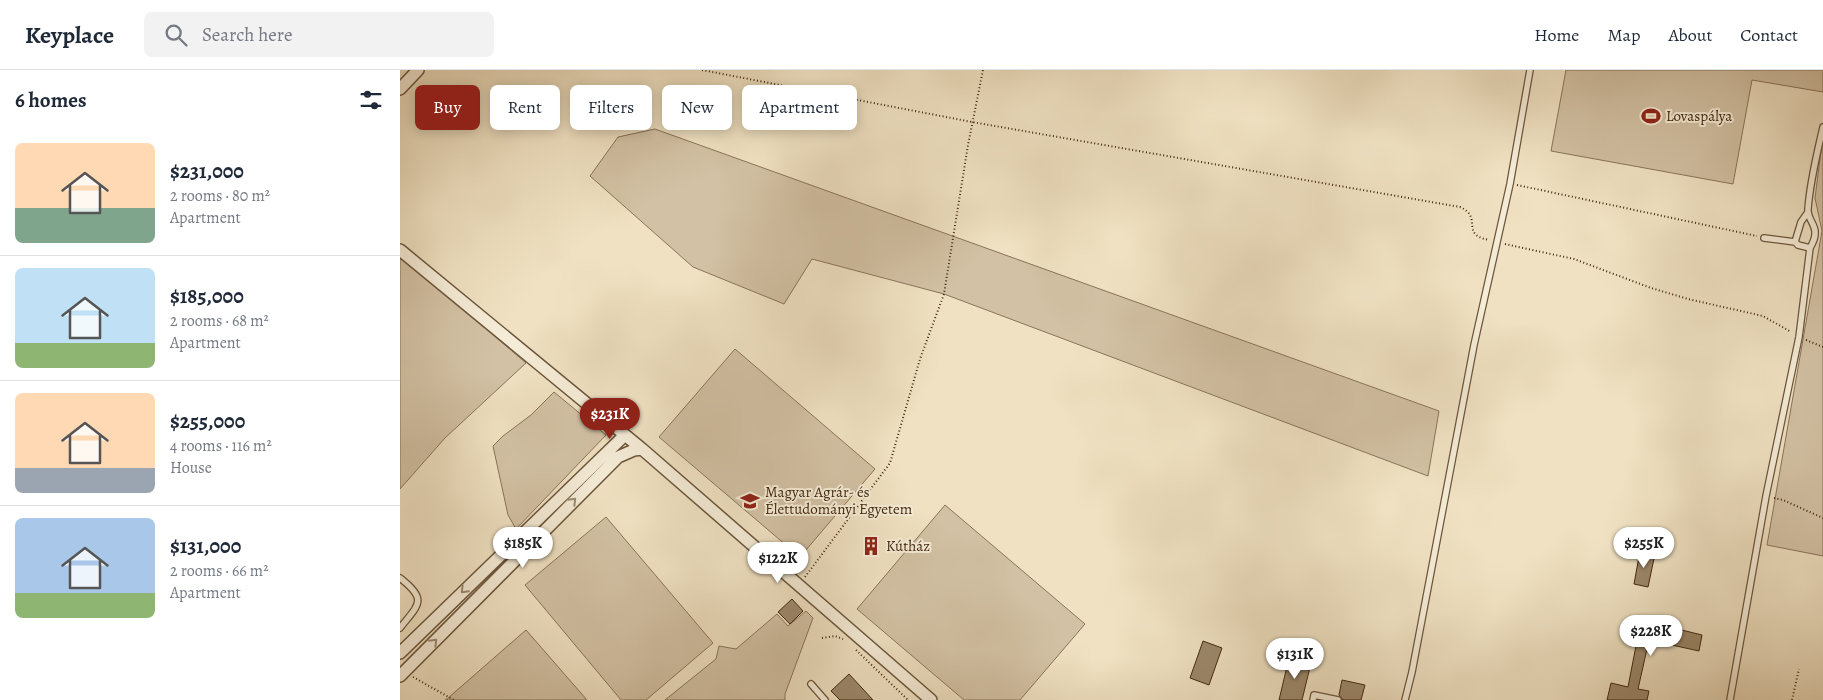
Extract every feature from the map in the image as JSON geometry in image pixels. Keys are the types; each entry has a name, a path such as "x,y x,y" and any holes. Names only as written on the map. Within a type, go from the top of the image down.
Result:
{"street":[{"path":"400,89 418,70"},
{"path":"400,250 642,449 931,700"},
{"path":"400,653 625,436"},
{"path":"402,674 618,457 634,450 642,449"},
{"path":"512,544 521,553"}],"lane":[{"path":"1405,700 1412,672 1474,345 1510,184 1530,70"},
{"path":"1795,242 1801,222 1808,212 1814,163 1823,127"},
{"path":"1730,700 1766,496 1799,337 1810,248 1817,237 1816,225 1808,212"},
{"path":"1764,238 1795,242 1798,245 1810,248"},
{"path":"400,578 413,588 418,595 419,601 417,607 400,628"},
{"path":"811,684 825,700"},
{"path":"1313,700 1314,695 1338,700"}],"path":[{"path":"702,70 972,122 1460,207 1468,212 1472,218 1473,233 1476,236 1574,259 1651,288 1688,299 1764,316 1799,337 1823,347"},
{"path":"799,585 890,463 920,359 944,294 972,122 983,70"},
{"path":"1510,184 1764,238"},
{"path":"1766,496 1784,500 1823,518"},
{"path":"822,638 835,636 843,639"},
{"path":"851,646 908,700"},
{"path":"1792,700 1799,669"},
{"path":"402,674 454,700"}],"shaded area":[{"name":"Lovaspálya","path":"1566,70 1823,70 1823,92 1752,80 1733,184 1551,151"},
{"path":"655,129 1439,411 1428,476 944,294 812,259 784,304 693,267 590,176 618,137"},
{"path":"1823,135 1823,556 1767,545 1822,231 1815,198"},
{"path":"400,255 526,363 445,438 400,489"},
{"path":"735,349 875,469 800,557 659,437"},
{"path":"554,392 606,435 516,529 508,515 493,446 531,415"},
{"path":"945,505 1085,624 1020,700 964,700 857,609"},
{"path":"606,517 713,643 646,700 621,700 525,585"},
{"path":"806,611 813,618 785,694 785,700 665,700 716,659 719,646 736,649 777,614 788,626"},
{"path":"526,630 587,700 445,700 448,698"}],"building":[{"name":"Kútház","path":"869,541 873,541 876,546 875,550 869,551 866,548 866,544"},
{"path":"1640,551 1655,554 1648,587 1634,584"},
{"path":"792,599 803,611 790,624 778,612"},
{"path":"1641,620 1702,635 1699,651 1649,640 1638,689 1649,691 1647,700 1607,700 1611,683 1628,687"},
{"path":"1203,641 1222,648 1209,685 1190,678"},
{"path":"1289,658 1311,663 1302,700 1279,700"},
{"path":"849,674 873,700 840,700 831,691"},
{"path":"1342,680 1365,685 1361,700 1343,700 1339,695"}],"place":[{"name":"Lovaspálya","path":"1651,116"},
{"name":"Magyar Agrár- és Élettudományi Egyetem","path":"750,501"},
{"name":"Kútház","path":"871,546"}]}
